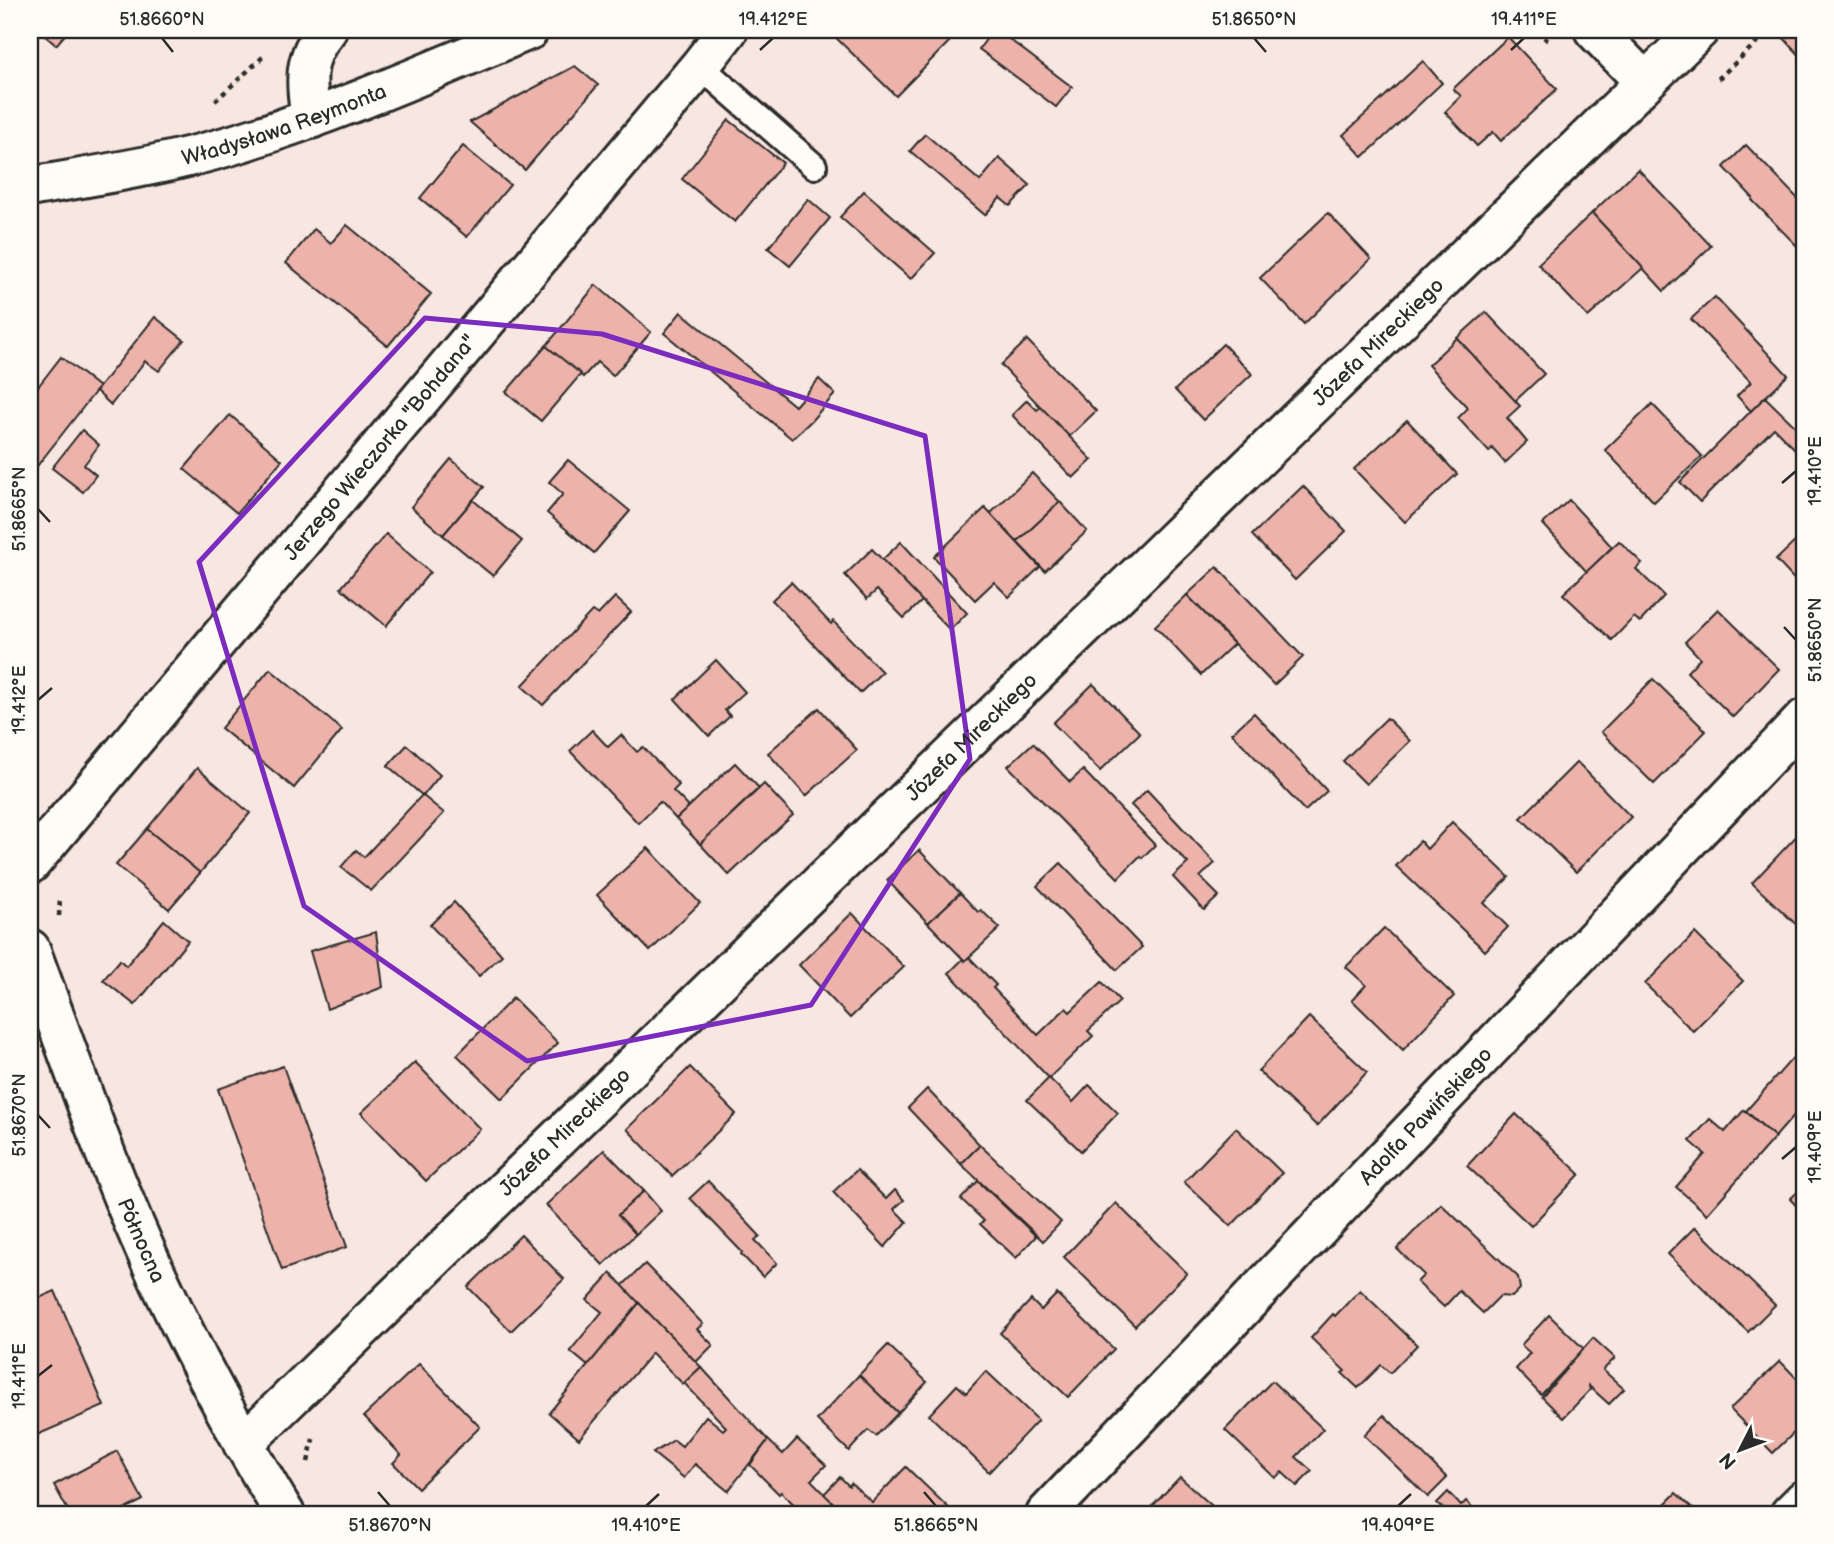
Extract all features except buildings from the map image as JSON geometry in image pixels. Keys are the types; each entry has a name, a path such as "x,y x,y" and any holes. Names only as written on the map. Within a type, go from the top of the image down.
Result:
{"street":[{"path":"310,119 306,85 309,62 320,38 327,30"},
{"name":"Władysława Reymonta","path":"30,187 187,158 232,145 394,88 529,30"},
{"name":"Jerzego Wieczorka \"Bohdana\"","path":"30,864 728,30"},
{"path":"1594,30 1644,81"},
{"name":"Józefa Mireckiego","path":"243,1444 1699,30"},
{"name":"Adolfa Pawińskiego","path":"1046,1514 1804,719"},
{"name":"Północna","path":"30,950 144,1247 243,1444 285,1514"},
{"path":"1790,1514 1804,1500"}],"lane":[{"path":"700,66 814,166"}],"path":[{"path":"59,919 60,894"},
{"path":"307,1465 314,1430 327,1395 314,1376"}],"highlighted area":[{"path":"425,318 602,334 925,436 970,759 811,1005 527,1061 304,906 199,562"}]}
